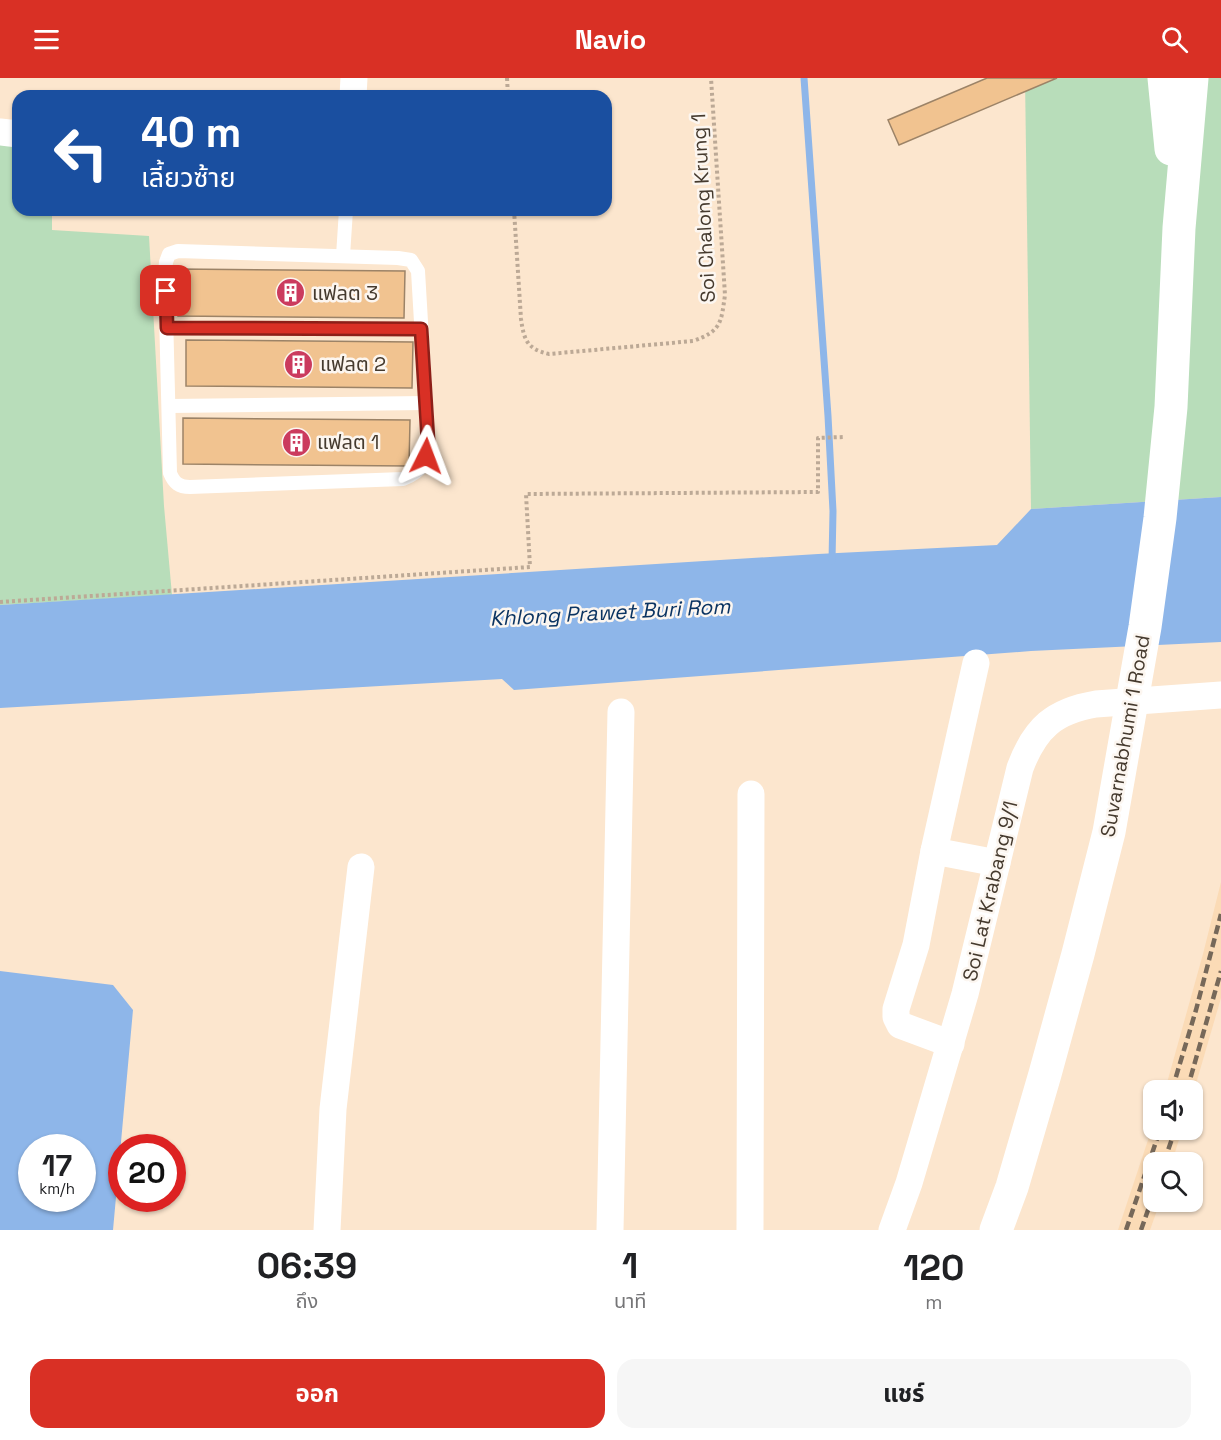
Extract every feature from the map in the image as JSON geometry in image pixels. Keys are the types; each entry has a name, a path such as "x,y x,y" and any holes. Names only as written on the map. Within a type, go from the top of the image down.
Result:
{"highway":[{"path":"1164,78 1179,228"},
{"path":"1179,228 1192,78"},
{"name":"Suvarnabhumi 1 Road","path":"996,1230 1045,1074 1111,820 1145,627 1160,518 1171,408 1179,228"}],"street":[{"path":"951,1044 900,1025 896,1009 916,945 975,663"},
{"name":"Soi Lat Krabang 9/1","path":"892,1230 909,1183 965,994 1020,768 1035,737 1049,723 1078,707 1219,695"},
{"path":"610,1230 621,712"},
{"path":"750,1230 751,794"},
{"path":"934,851 997,863"},
{"path":"327,1230 333,1109 361,867"}],"lane":[{"path":"343,256 346,216"},
{"path":"178,251 343,256 411,260 418,270 428,441 422,467 415,475 403,479 190,487 177,484 170,473 165,273 169,254 178,251"},
{"path":"167,328 421,329"},
{"path":"169,406 426,403"}],"path":[{"name":"Soi Chalong Krung 1","path":"514,216 523,334 536,351 549,354 693,341 706,337 716,329 722,317 725,295 711,78"},
{"path":"0,602 530,567 526,494 818,492 818,438 843,437"}],"shaded area":[{"path":"1221,882 1221,998 1197,1080 1168,1080"},
{"path":"1148,1140 1179,1140 1175,1152 1144,1152"},
{"path":"1143,1155 1143,1212 1156,1212 1150,1230 1118,1230"}],"green space":[{"path":"1025,78 1221,78 1221,497 1031,509"},
{"path":"0,141 12,142 12,216 52,216 52,230 149,236 164,506 172,595 0,605"}],"water":[{"name":"Khlong Prawet Buri Rom","path":"1221,497 1221,642 1031,651 514,690 502,679 0,708 0,605 997,545 1031,509"},
{"path":"0,971 113,985 133,1010 122,1134 108,1134 108,1212 115,1212 113,1230 0,1230"}],"building":[{"path":"987,78 1057,78 899,145 888,120"},
{"name":"แฟลต 3","path":"178,269 405,271 404,318 178,316"},
{"name":"แฟลต 2","path":"186,340 413,342 412,388 186,386"},
{"name":"แฟลต 1","path":"183,418 410,420 409,466 183,464"}],"waterway":[{"path":"804,78 828,416 833,511 832,561"}],"railway":[{"path":"1175,1080 1221,914"},
{"path":"1190,1080 1221,971"},
{"path":"1126,1230 1157,1140"},
{"path":"1167,1152 1172,1140"},
{"path":"1141,1230 1147,1212"}],"place":[{"name":"แฟลต 3","path":"291,293"},
{"name":"แฟลต 2","path":"299,364"},
{"name":"แฟลต 1","path":"296,442"}],"route":[{"path":"166,291 167,328 421,329 428,441 426,456"}]}
